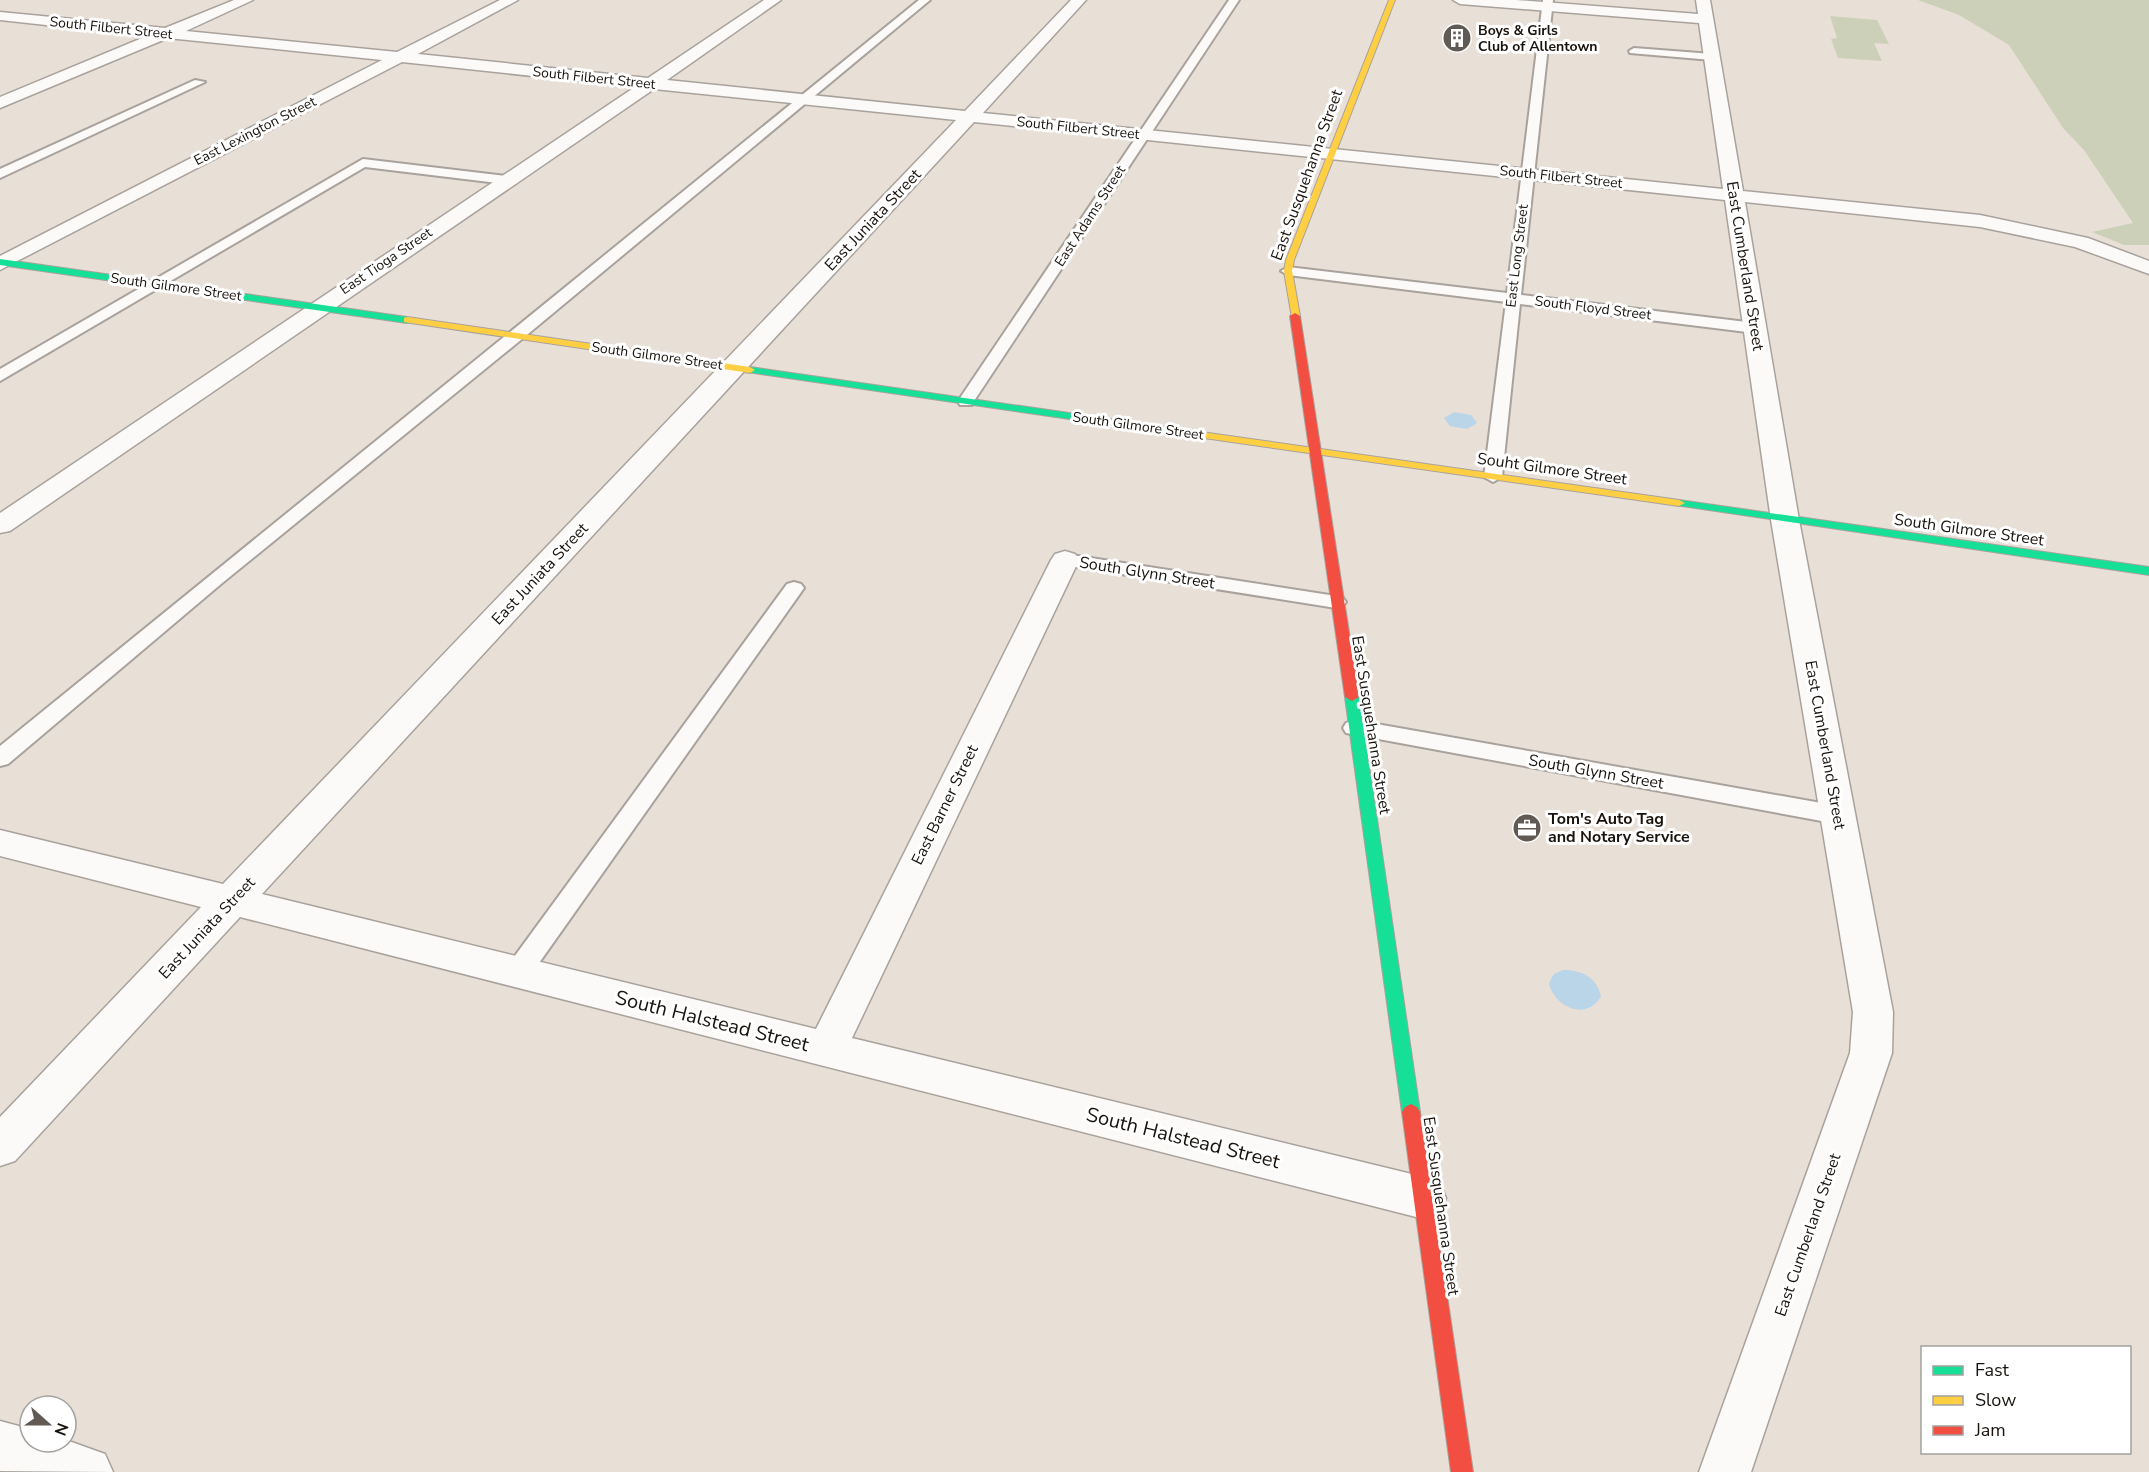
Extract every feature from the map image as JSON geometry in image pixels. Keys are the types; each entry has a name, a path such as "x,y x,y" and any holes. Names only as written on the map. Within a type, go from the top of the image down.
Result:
{"main road":[{"name":"East Susquehanna Street","path":"1392,0 1290,260 1288,271 1462,1472"},
{"name":"South Gilmore Street","path":"1,262 1314,452"},
{"name":"Souht Gilmore Street","path":"1314,452 1785,520"},
{"name":"South Gilmore Street","path":"1785,520 2149,571"}],"street":[{"path":"0,103 246,0"},
{"name":"East Lexington Street","path":"1,262 511,0"},
{"name":"East Tioga Street","path":"0,525 774,0"},
{"name":"East Juniata Street","path":"0,1148 1079,0"},
{"path":"1460,0 1547,3 1706,19"},
{"name":"East Cumberland Street","path":"1703,0 1785,520 1873,1012 1871,1053 1725,1472"},
{"name":"South Filbert Street","path":"0,16 2012,225 2081,242 2149,268"},
{"name":"East Barner Street","path":"826,1049 1065,560"},
{"name":"South Halstead Street","path":"0,843 1424,1198"},
{"path":"0,1446 87,1472"}],"lane":[{"path":"0,758 214,580 516,336 925,0"},
{"name":"East Adams Street","path":"966,400 1079,235 1234,0"},
{"name":"East Long Street","path":"1493,477 1547,3"},
{"path":"1635,51 1712,57"},
{"path":"0,174 199,82"},
{"path":"0,376 363,163 506,180"},
{"name":"South Floyd Street","path":"1288,271 1755,328"},
{"name":"South Glynn Street","path":"1065,560 1336,602"},
{"path":"518,972 794,588"},
{"name":"South Glynn Street","path":"1354,728 1838,816"}],"green space":[{"path":"1918,0 2149,0 2149,245 2124,245 2092,232 2133,223 2084,150 2063,128 2009,45 1959,15"},
{"path":"1830,16 1877,20 1889,44 1874,43 1882,61 1838,58 1831,39 1837,38"}],"water":[{"path":"1454,412 1471,415 1477,423 1467,429 1450,426 1444,418"},
{"path":"1563,970 1576,971 1592,979 1601,996 1595,1004 1580,1010 1564,1005 1557,999 1549,983 1554,974"}],"traffic: fast":[{"path":"0,262 407,320"},
{"path":"750,370 1173,431"},
{"path":"1679,503 2149,571"},
{"path":"1352,697 1411,1112"}],"traffic: slow":[{"path":"1295,316 1288,271 1290,260 1392,0"},
{"path":"407,320 750,370"},
{"path":"1173,431 1679,503"}],"traffic: jam":[{"path":"1295,316 1352,697"},
{"path":"1411,1112 1462,1472"}],"place":[{"name":"Boys & Girls Club of Allentown","path":"1457,38"},
{"name":"Tom's Auto Tag and Notary Service","path":"1527,828"}]}
